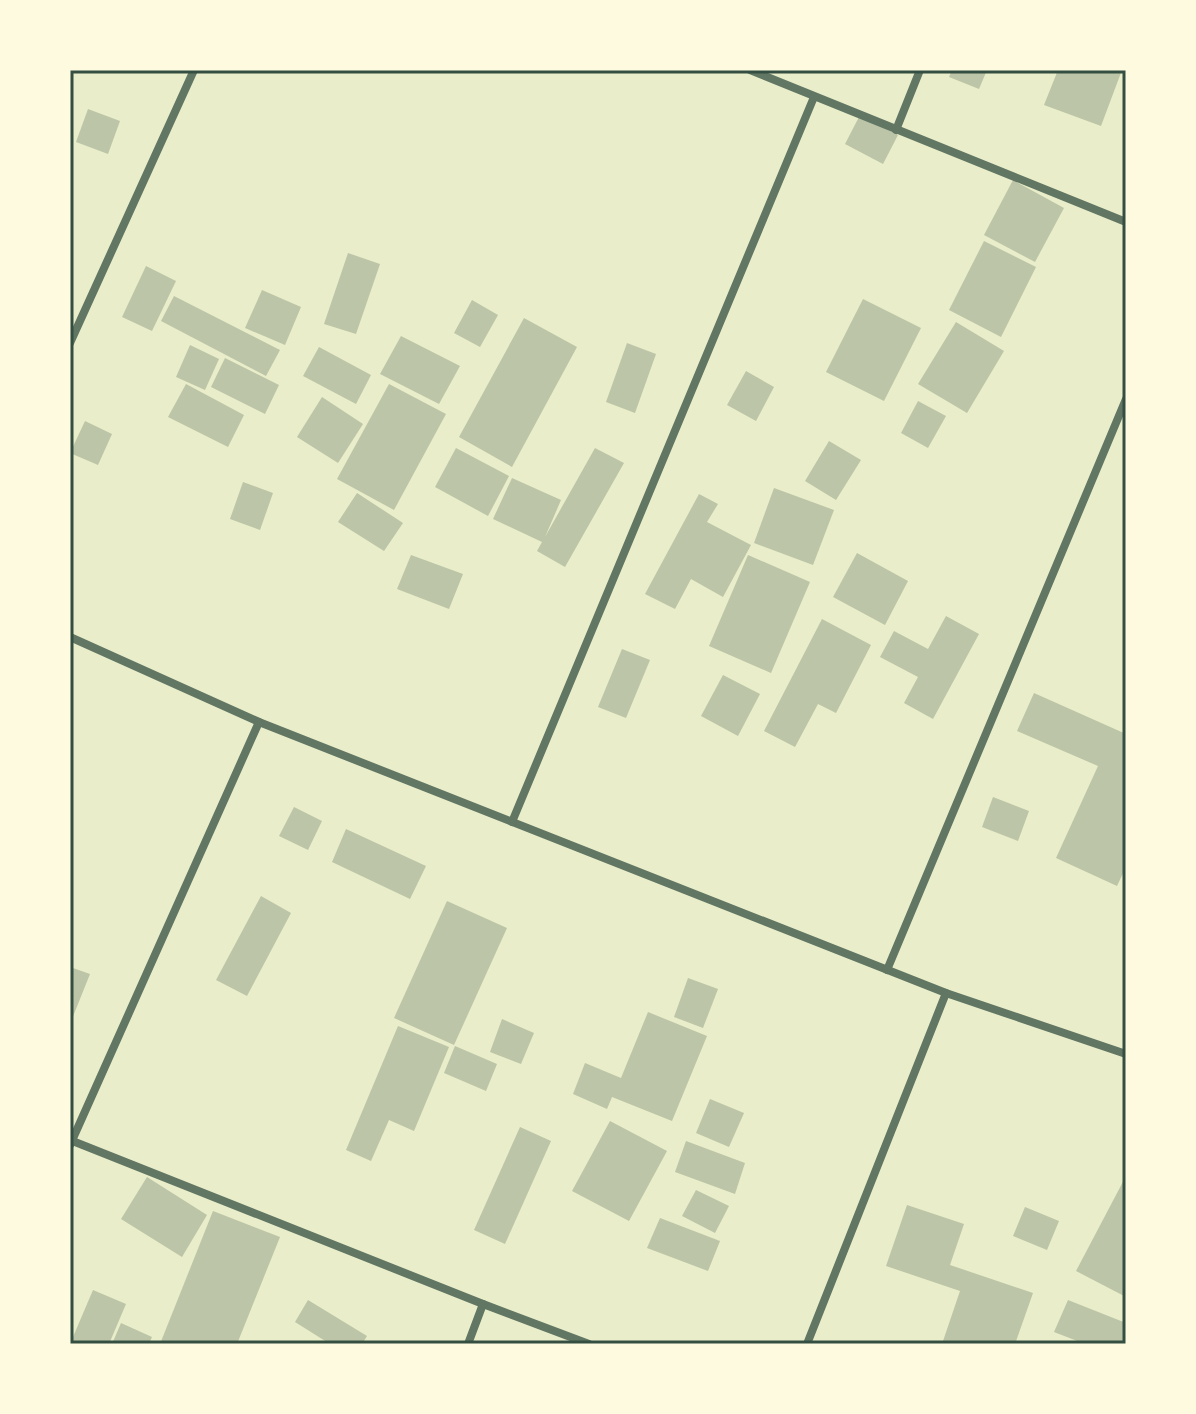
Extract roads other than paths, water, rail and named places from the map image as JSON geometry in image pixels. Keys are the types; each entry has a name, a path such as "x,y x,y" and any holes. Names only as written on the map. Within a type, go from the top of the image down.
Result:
{"street":[{"path":"70,343 194,70"},
{"path":"750,70 1126,222"},
{"path":"896,130 920,70"},
{"path":"512,822 814,97"},
{"path":"887,970 1126,399"},
{"path":"70,637 259,722 512,822 946,993 1126,1054"},
{"path":"259,722 71,1142 589,1344"},
{"path":"807,1344 946,993"},
{"path":"468,1344 483,1304"}]}
